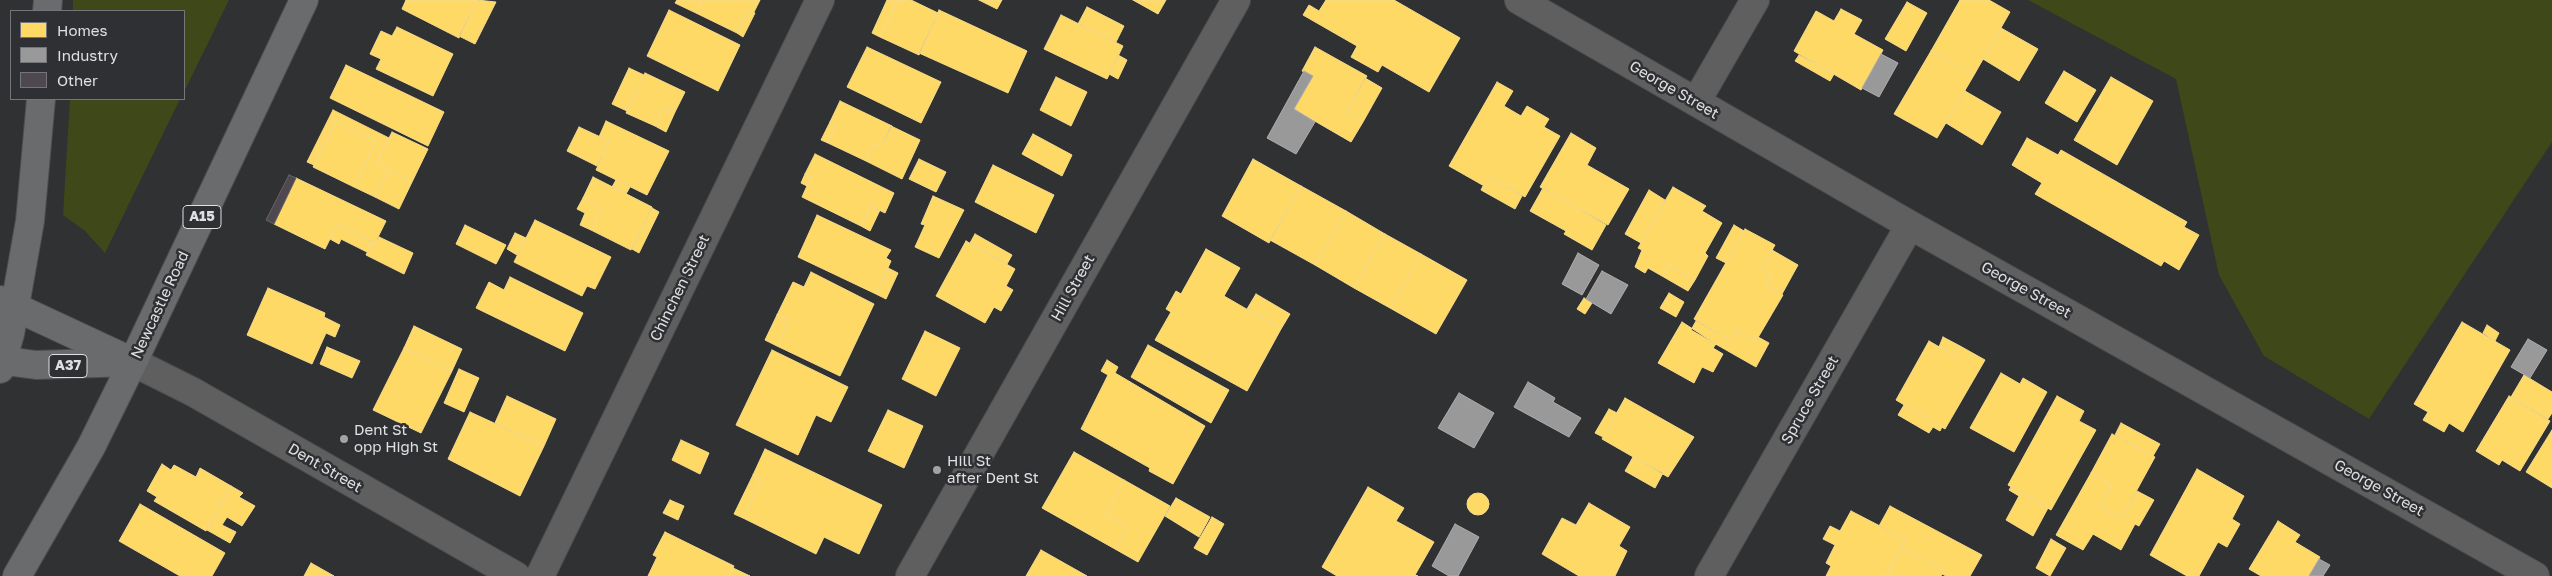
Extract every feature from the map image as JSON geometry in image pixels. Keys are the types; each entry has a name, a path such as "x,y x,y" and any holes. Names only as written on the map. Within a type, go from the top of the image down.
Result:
{"highway":[{"name":"Newcastle Road","path":"17,576 90,447 133,362 304,0"},
{"path":"1,363 8,303 30,221 42,100"},
{"name":"A37","path":"8,303 133,362"},
{"name":"A37","path":"1,363 71,366 133,362"}],"street":[{"name":"Chinchen Street","path":"540,576 820,0"},
{"name":"Hill Street","path":"910,576 1236,0"},
{"name":"George Street","path":"1520,0 2518,572"},
{"path":"1696,102 1755,0"},
{"name":"Spruce Street","path":"1710,576 1910,225"},
{"name":"Dent Street","path":"133,362 193,392 478,567 516,576"}],"green space":[{"path":"73,0 229,0 185,90 185,10 73,10"},
{"path":"2028,0 2552,0 2552,142 2369,419 2264,356 2219,275 2176,79"},
{"path":"70,100 180,100 105,253 85,231 63,215"}],"building: Homes":[{"path":"406,0 477,0 459,38 402,9"},
{"path":"477,0 496,2 475,44 459,36"},
{"path":"677,0 703,0 696,13 675,3"},
{"path":"703,0 760,0 754,12 748,10 737,33 696,13"},
{"path":"887,0 898,0 880,37 872,33"},
{"path":"898,0 911,0 938,13 919,55 880,37"},
{"path":"979,0 1002,0 997,9"},
{"path":"1133,0 1166,0 1158,14"},
{"path":"1326,0 1394,0 1460,38 1429,92 1382,65 1378,72 1351,57 1357,46 1303,15 1309,5 1319,11"},
{"path":"1960,0 1989,0 2010,12 1974,75 1931,51"},
{"path":"1907,2 1927,13 1906,51 1885,39"},
{"path":"1087,7 1124,26 1116,42 1078,24"},
{"path":"1841,9 1862,20 1854,34 1883,50 1861,90 1794,51 1816,11 1834,21"},
{"path":"669,10 740,45 718,91 647,56"},
{"path":"748,10 755,13 743,37 737,33"},
{"path":"939,10 1027,51 1008,93 919,53"},
{"path":"1061,15 1123,46 1107,79 1044,49"},
{"path":"397,27 453,54 433,96 376,69 381,59 370,54 381,31 392,36"},
{"path":"2001,28 2038,49 2019,81 1983,59"},
{"path":"867,47 941,82 921,123 847,87"},
{"path":"1315,47 1367,76 1346,112 1363,122 1351,142 1294,109 1313,76 1302,71"},
{"path":"1931,51 1974,75 1937,138 1894,114"},
{"path":"1118,55 1127,60 1118,79 1109,74"},
{"path":"1799,55 1834,74 1830,81 1795,61"},
{"path":"346,65 444,112 428,146 330,98"},
{"path":"629,68 644,75 627,111 612,104"},
{"path":"2064,71 2096,90 2077,122 2045,103"},
{"path":"645,73 685,92 675,112 664,107 655,126 626,113"},
{"path":"1056,77 1087,92 1071,126 1040,110"},
{"path":"2111,77 2153,101 2117,165 2074,140"},
{"path":"1365,78 1382,88 1363,122 1346,112"},
{"path":"1497,82 1513,91 1504,106 1521,116 1527,106 1549,119 1544,127 1560,136 1525,197 1491,178 1486,187 1449,166"},
{"path":"1965,91 2001,112 1982,145 1946,123"},
{"path":"840,101 892,126 881,146 874,143 866,161 828,143 836,125 830,122"},
{"path":"664,107 675,112 666,132 655,126"},
{"path":"333,110 389,138 376,164 388,170 375,197 354,187 376,142 336,121 314,165 307,162"},
{"path":"336,121 376,142 354,187 313,167"},
{"path":"606,121 669,151 647,195 596,170 609,141 599,137"},
{"path":"830,122 836,125 828,143 821,140"},
{"path":"891,126 920,140 902,179 866,161 874,143 881,146"},
{"path":"579,127 609,141 597,166 567,151"},
{"path":"392,132 428,149 412,182 376,164"},
{"path":"1571,133 1596,148 1587,165 1629,189 1608,225 1540,187"},
{"path":"1033,134 1072,155 1062,176 1022,154"},
{"path":"2027,138 2058,155 2061,150 2187,222 2184,227 2199,235 2179,270 2164,261 2161,266 2035,194 2042,183 2012,165"},
{"path":"815,154 894,193 885,213 871,206 861,226 802,197 811,177 805,174"},
{"path":"919,159 946,172 936,192 909,179"},
{"path":"1253,159 1301,186 1269,243 1222,216"},
{"path":"993,165 1054,195 1036,233 975,202"},
{"path":"388,170 412,182 399,209 375,197"},
{"path":"805,174 811,177 807,186 801,183"},
{"path":"593,177 652,207 631,250 591,230 601,208 583,198"},
{"path":"296,178 386,221 375,243 337,225 325,249 274,224"},
{"path":"1491,178 1522,196 1515,209 1481,190 1483,186 1486,187"},
{"path":"616,180 630,187 626,194 612,187"},
{"path":"1301,186 1346,211 1315,265 1270,240"},
{"path":"1673,187 1706,206 1702,211 1722,223 1705,253 1708,256 1695,280 1669,265 1662,276 1648,268 1645,273 1635,267 1642,250 1638,248"},
{"path":"1543,188 1606,225 1592,250 1564,234 1566,231 1530,211"},
{"path":"1649,190 1665,200 1641,243 1625,234"},
{"path":"933,196 964,210 939,258 915,247 925,225 921,224"},
{"path":"583,198 601,208 591,230 580,225 585,213 577,209"},
{"path":"871,206 880,210 870,231 861,226"},
{"path":"652,208 659,212 639,253 632,249"},
{"path":"1346,211 1385,234 1354,288 1315,265"},
{"path":"817,215 891,250 886,258 891,261 876,294 798,257"},
{"path":"535,220 611,257 595,289 587,286 582,296 514,262"},
{"path":"337,225 372,242 367,252 341,239 339,244 330,239"},
{"path":"465,225 506,245 496,264 456,244"},
{"path":"1734,225 1744,231 1726,263 1716,258"},
{"path":"1745,229 1775,245 1761,270 1772,275 1766,285 1783,295 1756,341 1737,330 1731,341 1694,319"},
{"path":"515,233 526,238 517,255 507,249"},
{"path":"975,234 1012,255 1007,264 970,243"},
{"path":"1385,234 1421,254 1390,308 1354,288"},
{"path":"379,237 413,253 404,274 366,255 372,242 375,243"},
{"path":"966,241 1015,269 1006,286 1013,290 1001,311 994,307 985,323 936,296"},
{"path":"1206,249 1240,268 1224,296 1281,329 1247,391 1155,340 1171,312 1166,309 1176,291 1181,294"},
{"path":"1772,250 1798,265 1782,294 1766,285 1772,275 1761,270"},
{"path":"1421,254 1467,280 1436,334 1390,308"},
{"path":"1669,265 1695,280 1688,291 1662,276"},
{"path":"888,268 898,273 886,299 876,294"},
{"path":"811,272 874,304 840,376 777,346 789,320 777,315 793,282 804,287"},
{"path":"510,277 583,313 565,351 476,308 489,282 504,290"},
{"path":"268,288 325,313 324,317 340,325 335,337 326,333 312,364 247,335"},
{"path":"1669,293 1684,302 1676,317 1660,308"},
{"path":"1256,294 1290,314 1281,329 1247,309"},
{"path":"1584,298 1592,303 1585,314 1577,309"},
{"path":"777,315 789,320 777,346 765,340"},
{"path":"1696,321 1731,341 1737,330 1756,341 1758,337 1769,343 1756,367 1691,330"},
{"path":"1682,322 1716,344 1713,348 1723,354 1713,372 1702,367 1694,383 1658,363"},
{"path":"2462,322 2510,350 2463,432 2449,423 2444,432 2423,420 2428,412 2414,404"},
{"path":"2487,325 2499,333 2495,341 2483,333"},
{"path":"414,326 462,349 452,371 404,348"},
{"path":"925,331 960,348 936,396 902,379"},
{"path":"1943,337 1960,346 1955,356 1939,347"},
{"path":"1929,341 1955,356 1960,346 1985,360 1945,429 1896,400"},
{"path":"1148,345 1229,390 1211,423 1131,377"},
{"path":"327,347 360,361 352,378 320,364"},
{"path":"404,348 452,371 421,433 373,410"},
{"path":"772,350 848,387 831,422 816,415 798,455 736,425"},
{"path":"1107,360 1118,367 1115,373 1205,426 1173,484 1149,471 1150,468 1081,429 1108,375 1101,371"},
{"path":"459,369 479,378 464,412 444,403"},
{"path":"2001,373 2020,384 2023,378 2047,392 2014,452 1970,428"},
{"path":"2524,375 2552,392 2552,413 2548,419 2511,397"},
{"path":"507,396 556,419 544,446 495,423"},
{"path":"2057,396 2084,411 2079,421 2096,430 2051,510 2008,485"},
{"path":"2509,396 2550,421 2520,471 2502,460 2499,465 2476,451"},
{"path":"1625,398 1694,437 1668,477 1602,439"},
{"path":"1904,405 1942,427 1940,431 1933,427 1929,433 1898,415"},
{"path":"1609,409 1617,413 1603,437 1595,433"},
{"path":"888,410 923,426 904,468 868,451"},
{"path":"470,412 544,446 520,496 448,459"},
{"path":"2121,423 2160,444 2153,456 2115,435"},
{"path":"2552,430 2552,488 2526,472"},
{"path":"2112,434 2155,457 2121,519 2100,507 2112,485 2091,473"},
{"path":"681,440 709,453 700,474 672,460"},
{"path":"765,449 882,505 859,554 824,537 816,554 743,518 761,479 753,475"},
{"path":"1074,452 1124,480 1105,515 1127,528 1115,549 1042,508"},
{"path":"1633,457 1663,473 1655,488 1625,471"},
{"path":"162,464 171,470 174,465 196,477 200,468 231,486 206,531 154,501 157,497 147,491"},
{"path":"2197,469 2244,496 2232,519 2240,524 2227,547 2218,542 2199,576 2187,576 2150,555"},
{"path":"2091,473 2112,485 2100,507 2121,519 2137,491 2154,500 2139,526 2135,524 2121,550 2093,534 2083,550 2056,535"},
{"path":"753,475 761,479 743,518 734,514"},
{"path":"1124,480 1170,506 1138,562 1115,549 1127,528 1105,515"},
{"path":"231,486 243,493 239,497 255,506 242,526 227,517 222,525 236,532 230,543 207,530"},
{"path":"1368,487 1404,508 1396,521 1434,542 1415,575 1418,576 1337,576 1322,567"},
{"path":"2011,487 2048,508 2033,536 2006,520 2019,496 2009,490"},
{"path":"1478,493 1486,496 1489,504 1486,512 1478,515 1470,512 1467,504 1470,496"},
{"path":"1176,498 1210,517 1199,537 1165,516"},
{"path":"670,500 684,506 678,520 663,513"},
{"path":"1589,503 1630,527 1619,546 1627,551 1615,576 1579,576 1542,554 1562,518 1576,525"},
{"path":"140,504 225,553 212,576 180,576 119,541"},
{"path":"1890,506 1982,555 1970,576 1946,576 1942,574 1944,570 1901,547 1905,539 1879,526"},
{"path":"1851,511 1905,539 1886,576 1826,576 1831,566 1826,563 1835,545 1823,539 1830,526 1840,531"},
{"path":"1212,517 1224,524 1207,555 1194,548"},
{"path":"2278,521 2300,535 2295,542 2320,557 2309,576 2261,576 2249,569"},
{"path":"665,532 734,566 729,576 648,576 657,557 653,555"},
{"path":"2051,539 2066,548 2050,576 2036,568"},
{"path":"1901,547 1944,570 1941,576 1886,576"},
{"path":"1041,550 1087,576 1026,576"},
{"path":"311,563 334,576 304,576"},
{"path":"733,568 750,576 729,576"}],"building: Industry":[{"path":"1881,54 1898,63 1879,97 1862,88"},
{"path":"1304,71 1313,76 1294,109 1315,122 1296,154 1267,138"},
{"path":"1578,253 1599,265 1582,295 1562,284"},
{"path":"1602,271 1628,285 1611,314 1586,299"},
{"path":"2528,339 2547,350 2530,378 2511,367"},
{"path":"1528,382 1555,398 1553,402 1581,418 1569,437 1514,407"},
{"path":"1459,393 1494,413 1474,448 1438,428"},
{"path":"1455,524 1479,537 1458,576 1449,576 1432,566"},
{"path":"2319,559 2330,565 2323,576 2309,576"}],"building: Other":[{"path":"289,175 296,178 274,224 266,220"}],"place":[{"name":"Dent St opp High St","path":"344,439"},
{"name":"Hill St after Dent St","path":"937,470"}]}
